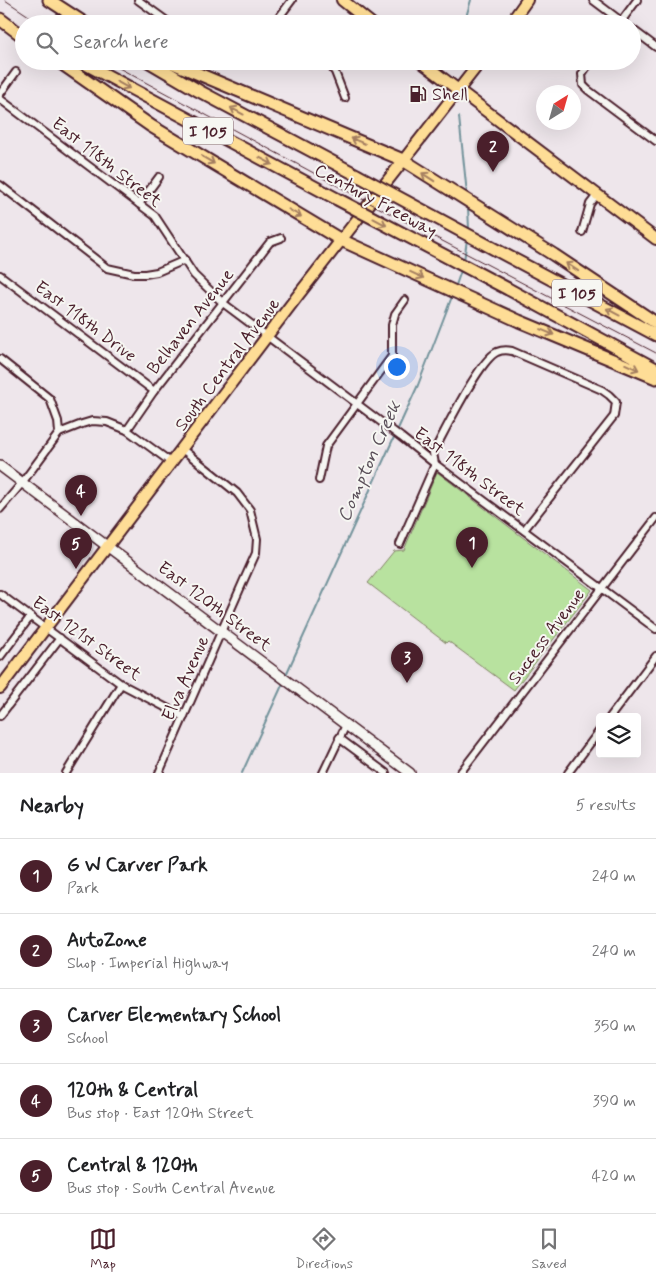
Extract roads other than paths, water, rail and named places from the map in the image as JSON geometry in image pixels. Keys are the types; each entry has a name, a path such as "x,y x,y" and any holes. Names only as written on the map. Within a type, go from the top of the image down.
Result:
{"highway":[{"path":"49,0 72,15"},
{"path":"0,12 15,22"},
{"path":"0,19 15,30"},
{"path":"71,70 151,126 341,240 519,322 656,378"},
{"name":"Century Freeway","path":"97,70 656,369"},
{"name":"Century Freeway","path":"163,70 199,91 656,335"},
{"path":"189,70 403,160 656,323"}],"main road":[{"path":"342,0 361,15"},
{"path":"516,15 527,0"},
{"path":"432,70 656,238"},
{"name":"South Central Avenue","path":"0,688 341,240 474,70"}],"street":[{"path":"138,0 159,15"},
{"path":"593,0 612,15"},
{"path":"628,15 638,0"},
{"path":"281,15 288,2"},
{"path":"641,36 656,47"},
{"path":"334,70 345,98"},
{"path":"585,70 582,74 583,85 588,90 656,141"},
{"path":"0,94 16,72"},
{"name":"East 118th Street","path":"0,99 154,216 194,275 223,303 656,629"},
{"path":"138,204 159,177"},
{"path":"0,185 107,268 134,274 145,274 157,272 185,260"},
{"path":"582,232 590,204 597,194"},
{"name":"Belhaven Avenue","path":"127,430 154,391 270,242 281,238"},
{"name":"East 118th Drive","path":"0,275 154,391"},
{"path":"319,480 326,446 392,356 392,325 395,314 405,300"},
{"path":"400,544 435,464 433,453 460,404 486,363 498,352 512,351 602,390 616,402 614,416 524,530"},
{"path":"0,359 50,399 58,421 59,433"},
{"path":"0,509 59,433 92,421 107,422 127,430 172,463"},
{"name":"Elva Avenue","path":"158,773 256,553 257,539 250,510 237,493 182,450"},
{"name":"East 120th Street","path":"0,466 410,773"},
{"name":"Success Avenue","path":"460,773 656,518"},
{"name":"East 121st Street","path":"0,594 121,684 184,717"},
{"path":"0,657 31,616"},
{"path":"0,716 60,638"},
{"path":"613,713 656,656"},
{"path":"66,773 121,684"},
{"path":"323,773 346,724"},
{"path":"568,773 596,735"},
{"path":"339,738 386,773"}],"waterway":[{"path":"467,15 471,0"},
{"name":"Compton Creek","path":"459,117 467,194"},
{"name":"Compton Creek","path":"468,207 469,229"},
{"name":"Compton Creek","path":"464,261 467,239"},
{"name":"Compton Creek","path":"455,288 462,268"},
{"name":"Compton Creek","path":"397,431 418,385 453,294"},
{"name":"Compton Creek","path":"285,677 395,435"},
{"name":"Compton Creek","path":"242,773 284,681"}],"tram line":[{"path":"5,0 28,15"},
{"path":"123,70 347,191 656,353"}],"place":[{"name":"Shell","path":"418,94"},
{"name":"AutoZone","path":"493,172"},
{"name":"120th & Central","path":"81,516"},
{"name":"G W Carver Park","path":"472,568"},
{"name":"Central & 120th","path":"76,569"},
{"name":"Carver Elementary School","path":"407,683"}]}
